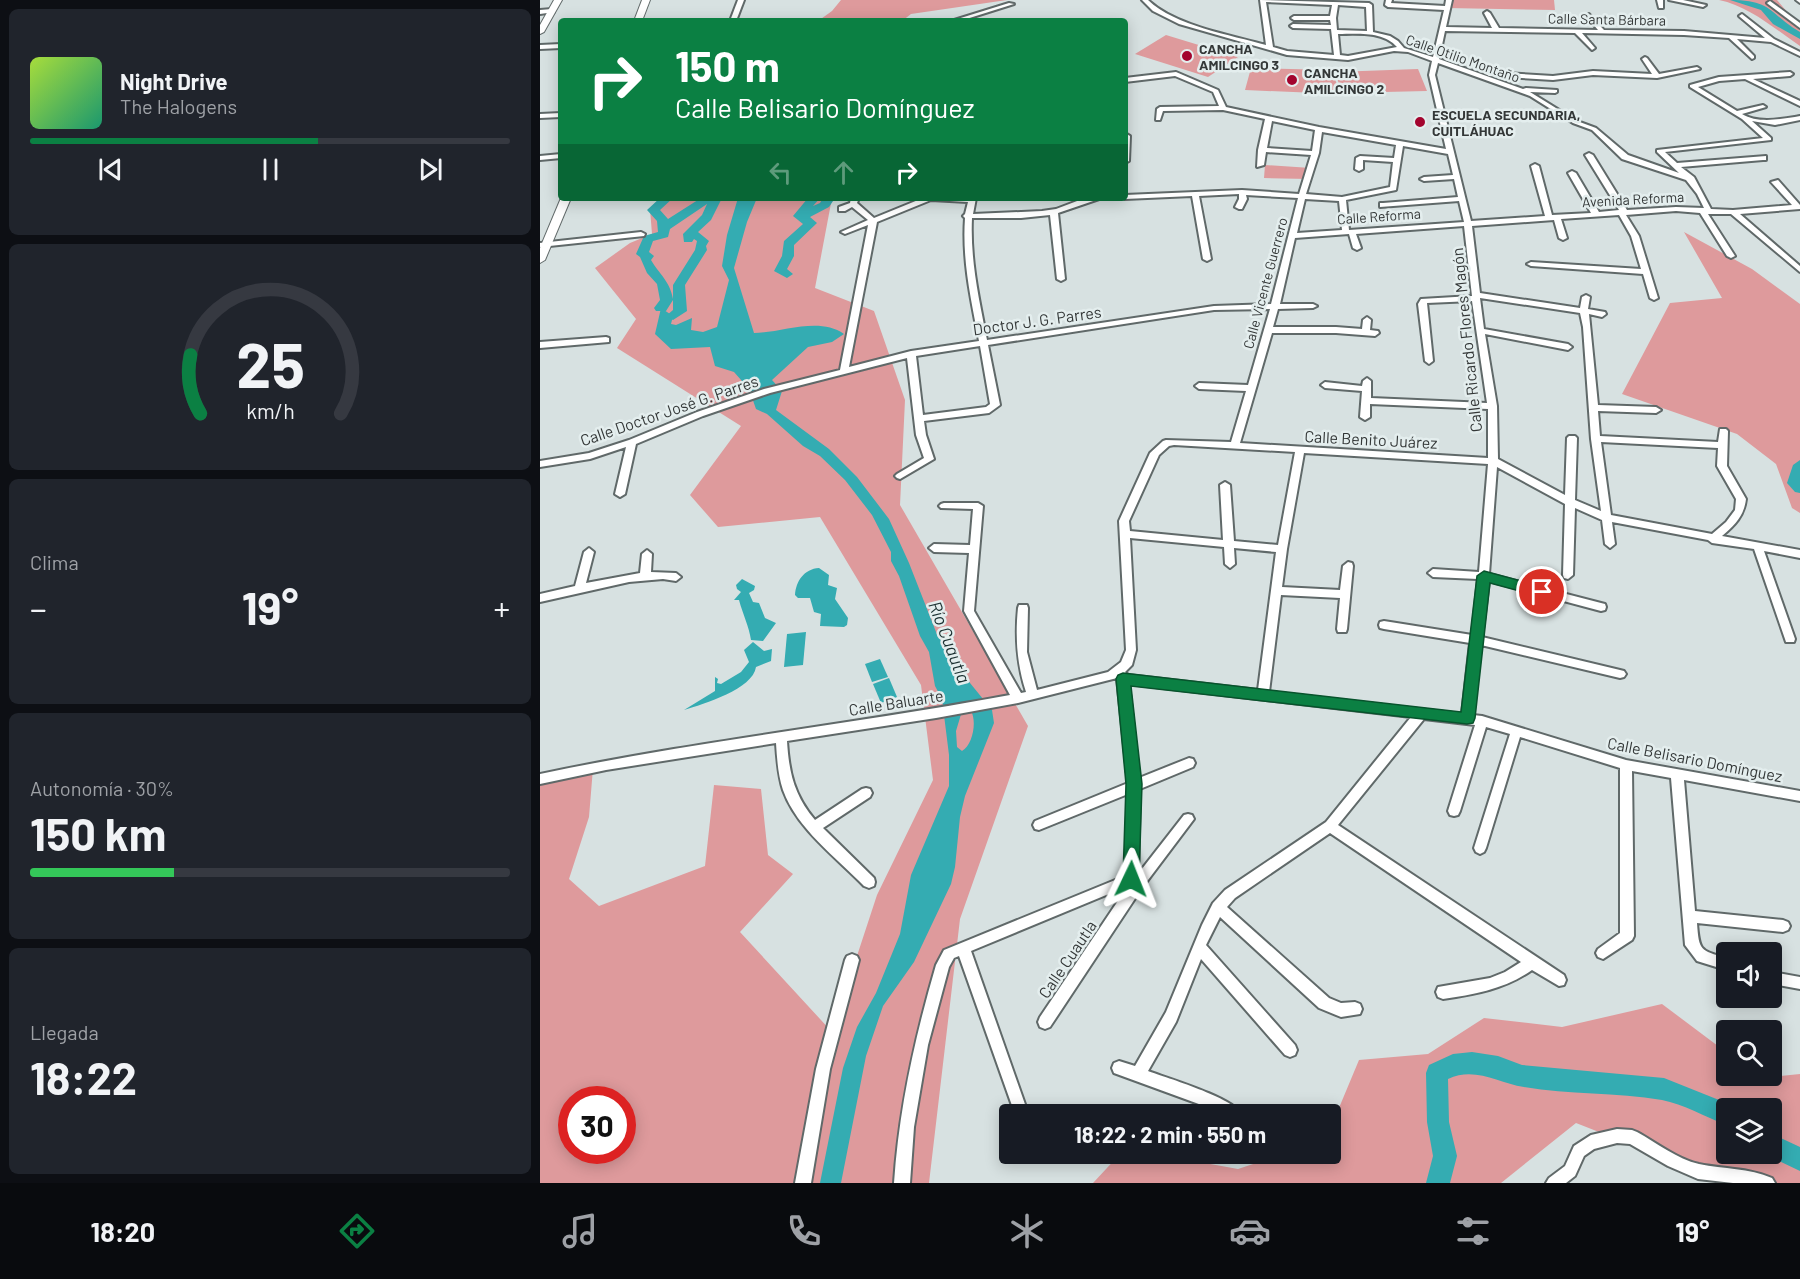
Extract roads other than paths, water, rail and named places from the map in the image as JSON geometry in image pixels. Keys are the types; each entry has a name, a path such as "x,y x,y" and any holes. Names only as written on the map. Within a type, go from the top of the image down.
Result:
{"main road":[{"path":"540,32 558,0"},
{"path":"639,18 646,0"},
{"path":"540,260 543,245 565,201"}],"street":[{"path":"734,18 741,0"},
{"name":"Calle Otilio Montaño","path":"1145,0 1155,10 1181,23 1287,54 1337,58 1401,48 1520,90 1575,122 1594,129 1625,157 1691,179"},
{"path":"1155,10 1160,0"},
{"path":"1270,49 1263,0 1335,4 1350,2 1369,5 1370,34"},
{"path":"1672,0 1703,5"},
{"path":"1388,3 1448,4"},
{"path":"1770,3 1800,26"},
{"path":"964,18 1011,4"},
{"path":"1335,4 1333,18 1337,58"},
{"name":"Calle Ricardo Flores Magón","path":"1448,4 1432,75 1468,224 1480,331 1492,406 1493,460 1484,576 1467,718"},
{"path":"540,12 552,11"},
{"path":"1487,13 1496,29"},
{"path":"947,15 950,18"},
{"path":"1589,16 1602,31"},
{"path":"1742,16 1772,40 1800,54"},
{"path":"1294,18 1333,18"},
{"path":"1293,26 1370,34 1393,39 1401,48"},
{"name":"Calle Santa Bárbara","path":"1442,29 1684,33 1772,40"},
{"path":"1576,30 1592,48"},
{"path":"1731,37 1752,57"},
{"path":"540,47 558,46"},
{"path":"1645,59 1657,76"},
{"path":"1480,75 1553,78 1593,73 1657,76 1697,69"},
{"path":"1128,80 1176,74 1216,91 1223,108"},
{"path":"1731,256 1706,211 1705,201 1691,179 1659,151 1769,139 1744,118 1692,86 1744,76 1790,74"},
{"path":"1744,76 1800,104"},
{"path":"1520,90 1555,91"},
{"path":"1734,112 1763,107"},
{"path":"1158,119 1160,109 1223,108 1319,129 1449,152"},
{"path":"540,116 558,115"},
{"path":"1260,165 1269,118"},
{"path":"1744,118 1775,123 1800,118"},
{"name":"Calle Vicente Guerrero","path":"1235,445 1275,306 1302,195 1315,153 1319,129"},
{"path":"1675,165 1763,158 1748,142"},
{"path":"1128,197 1242,192 1342,199 1392,189 1400,143"},
{"path":"1262,150 1315,153"},
{"path":"1589,155 1635,236 1644,272 1654,298"},
{"path":"540,158 558,156"},
{"path":"1359,169 1360,158 1398,160"},
{"path":"1535,166 1563,238"},
{"path":"1572,173 1596,214"},
{"path":"1424,179 1455,177"},
{"path":"1775,182 1799,210"},
{"path":"1239,207 1243,199 1242,192"},
{"path":"1195,193 1207,259"},
{"path":"1342,199 1349,232 1357,248"},
{"path":"1383,205 1461,199"},
{"path":"842,209 854,201 873,221"},
{"path":"845,232 923,201"},
{"path":"920,418 994,408 984,343 975,308 967,239 967,216 971,201"},
{"path":"967,216 1054,212 1079,201"},
{"name":"Avenida Reforma","path":"1468,224 1676,209 1733,212 1788,208 1799,210"},
{"path":"1054,212 1061,279"},
{"path":"1733,212 1800,270"},
{"path":"844,371 873,221"},
{"name":"Calle Reforma","path":"1292,236 1468,224"},
{"path":"543,245 641,234"},
{"path":"1531,264 1644,272"},
{"path":"1429,361 1422,304 1424,301 1476,296 1602,314"},
{"path":"1586,297 1584,312 1596,439 1610,544"},
{"name":"Doctor J. G. Parres","path":"806,381 911,354 1214,308 1313,306"},
{"path":"1268,330 1370,333 1367,320"},
{"path":"1480,331 1568,347"},
{"path":"540,345 606,340"},
{"path":"900,476 928,459 921,435 911,354"},
{"name":"Calle Doctor José G. Parres","path":"540,464 590,456 632,442 700,414 806,381"},
{"path":"1325,385 1367,385 1365,417"},
{"path":"1199,386 1251,388"},
{"path":"1366,401 1492,406"},
{"path":"1594,408 1656,410"},
{"path":"1712,539 1730,524 1740,510 1741,499 1722,466 1723,431"},
{"path":"1568,575 1572,503 1572,438"},
{"path":"1596,439 1722,445"},
{"path":"620,494 632,442"},
{"name":"Calle Benito Juárez","path":"1122,675 1131,651 1124,521 1155,453 1160,447 1174,442 1493,460 1572,503 1607,518 1800,555"},
{"path":"1263,695 1282,549 1300,450"},
{"path":"1225,485 1230,564"},
{"path":"944,506 978,506 969,611 1018,698"},
{"path":"1124,534 1282,549"},
{"path":"1758,547 1790,639"},
{"path":"934,548 974,549"},
{"path":"579,590 589,552"},
{"path":"645,576 647,554"},
{"path":"1342,629 1348,566"},
{"path":"1433,573 1484,576 1600,607"},
{"path":"540,598 645,576 664,574 676,577"},
{"path":"1276,591 1344,594"},
{"path":"1023,608 1020,641 1022,665 1033,695"},
{"path":"1384,625 1476,640 1620,674"},
{"path":"902,1183 903,1143 921,1040 943,965 949,954 1134,882 1134,784 1122,675"},
{"name":"Calle Baluarte","path":"540,779 606,765 936,713 1122,675"},
{"name":"Calle Belisario Domínguez","path":"1122,675 1263,695 1467,718 1626,765 1800,796"},
{"path":"1138,1074 1178,1000 1218,907 1230,894 1330,826 1421,714"},
{"path":"1454,811 1482,721"},
{"path":"1480,848 1516,732"},
{"path":"781,737 783,765 791,794 802,814 869,882"},
{"path":"1039,825 1189,763"},
{"path":"1603,953 1627,936 1626,765"},
{"path":"1677,773 1692,945 1702,957 1716,961"},
{"path":"815,827 866,793"},
{"name":"Calle Cuautla","path":"1045,1022 1134,882 1188,819"},
{"path":"1330,826 1559,980"},
{"path":"1218,907 1324,1003 1341,1010 1355,1009"},
{"path":"1690,916 1783,926"},
{"path":"963,947 1018,1104"},
{"path":"1199,947 1290,1050"},
{"path":"802,1183 823,1069 852,960"},
{"path":"1443,992 1499,983 1532,962"},
{"path":"1782,980 1800,983"},
{"path":"1119,1068 1216,1104"},
{"path":"1554,1183 1570,1171 1579,1151 1591,1142 1617,1136 1632,1137 1673,1161 1698,1171 1767,1183"}],"water":[{"path":"737,201 756,201 747,222 734,268 754,333 823,326 844,334 832,342 808,347 772,380 782,391 776,410 829,449 857,477 889,519 938,637 950,649 970,683 992,710 994,723 965,796 951,884 914,962 883,1006 866,1056 841,1183 820,1183 843,1068 857,1027 876,993 900,934 911,875 949,786 949,755 942,699 935,686 929,652 920,636 899,576 891,561 891,552 872,515 845,480 820,456 803,446 767,414 756,409 749,389 734,372 715,366 710,347 671,349 655,334 661,308 673,316 671,324 676,325 692,318 691,330 703,332 717,327 729,280 722,266 727,235","holes":["962,711 971,711 973,732 969,744 962,751 957,747 956,731"]},
{"path":"819,568 829,575 828,585 837,588 835,599 848,618 847,625 844,627 820,626 821,614 814,612 810,598 798,598 795,595 797,585 805,573"},
{"path":"742,579 755,586 754,590 749,593 753,602 759,603 765,618 776,623 763,641 751,640 739,600 734,600 741,592 736,585"},
{"path":"806,632 803,665 784,667 787,634"},
{"path":"753,642 764,651 772,649 771,661 756,667 753,675 737,689 715,700 684,710 715,691 715,677 718,679 717,683 721,684 741,672 749,662 744,650"},
{"path":"880,659 888,677 872,682 865,664"},
{"path":"889,678 897,697 881,703 873,684"}],"waterway":[{"path":"1735,0 1765,8 1776,22 1800,36"},
{"path":"664,201 653,210 663,220 664,228"},
{"path":"664,228 704,201"},
{"path":"688,239 689,234 707,217 715,201"},
{"path":"787,274 780,271 788,256 788,245 811,223 799,216 812,201"},
{"path":"802,217 825,205 827,201"},
{"path":"661,308 667,300 665,287 651,270 645,259 648,256 642,254 648,239 664,234 664,228"},
{"path":"673,316 680,311 679,285 701,250 700,246 703,241 697,235"},
{"path":"1800,465 1795,483 1800,488"},
{"path":"1438,1183 1445,1156 1438,1122 1437,1073 1453,1065 1472,1063 1498,1067 1522,1076 1664,1089 1716,1110"},
{"path":"1782,1151 1800,1159"}],"place":[{"name":"CANCHA AMILCINGO 3","path":"1187,56"},
{"name":"CANCHA AMILCINGO 2","path":"1292,80"},
{"name":"ESCUELA SECUNDARIA, CUITLÁHUAC","path":"1420,122"}],"water label":[{"name":"Río Cuautla","path":"950,642"}]}
